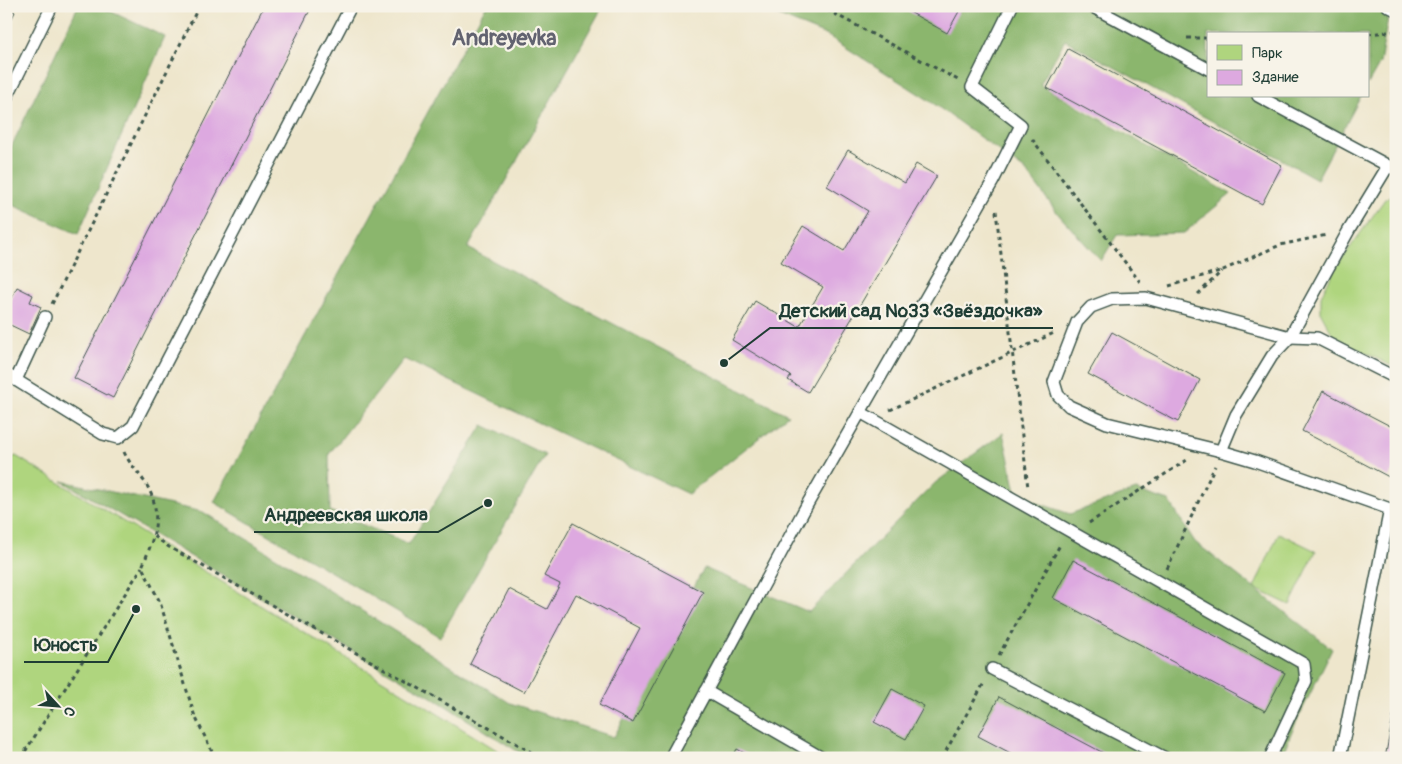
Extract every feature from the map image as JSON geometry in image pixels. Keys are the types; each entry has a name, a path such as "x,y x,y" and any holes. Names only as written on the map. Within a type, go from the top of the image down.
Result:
{"lane":[{"path":"6,99 52,6"},
{"path":"45,317 11,377 103,434 118,438 133,426 351,6"},
{"path":"670,758 808,503 992,181 1021,125 972,87 1012,6"},
{"path":"1091,6 1207,69"},
{"path":"1388,6 1396,10"},
{"path":"1221,451 1236,415 1272,356 1290,338 1348,230 1392,168 1262,98"},
{"path":"1340,758 1393,509 1254,461 1107,422 1069,406 1058,395 1054,382 1077,322 1091,307 1112,299 1147,295 1188,309 1290,338 1317,338 1396,378"},
{"path":"860,412 1304,664 1306,681 1270,758"},
{"path":"992,669 1165,758"},
{"path":"706,691 822,758"}],"path":[{"path":"45,317 199,6"},
{"path":"820,6 972,87"},
{"path":"1370,34 1396,31"},
{"path":"1021,125 1147,295 1223,270 1280,245 1348,230"},
{"path":"996,209 1031,509"},
{"path":"1188,309 1201,290 1223,270"},
{"path":"871,419 1077,322"},
{"path":"21,758 142,567 154,536 156,507 145,482 127,460 118,438"},
{"path":"942,758 1068,530 1087,524 1206,447"},
{"path":"1161,582 1221,451"},
{"path":"154,536 169,547 542,758"},
{"path":"142,567 160,602 194,714 215,758"}],"green space":[{"path":"78,6 99,6 165,37 78,234 6,202 6,158"},
{"path":"486,6 603,6 468,248 788,415 688,494 404,359 329,454 330,511 409,544 483,425 545,455 440,637 214,502"},
{"path":"755,6 1390,6 1380,63 1370,80 1370,32 1207,32 1207,98 1360,98 1317,179 1065,40 1040,85 1231,194 1184,233 1117,235 1101,261 1059,215 1025,170 930,101 828,36"},
{"path":"1396,193 1396,368 1334,337 1321,313 1321,296 1334,270 1385,199"},
{"path":"1003,433 1017,496 1070,514 1136,490 1169,501 1195,542 1332,649 1291,733 1281,758 528,758 438,701 62,481 203,512 510,703 614,737 704,568 809,612 935,483"},
{"path":"16,456 510,758 6,758 6,460"},
{"path":"1279,533 1316,551 1290,605 1254,588"}],"building":[{"path":"264,6 312,6 113,398 74,378"},
{"path":"899,6 962,6 947,33"},
{"path":"6,8 15,12 6,30"},
{"path":"1068,49 1282,165 1262,204 1047,88"},
{"path":"848,150 905,183 916,164 937,176 808,392 788,380 791,376 732,340 755,301 799,327 823,287 781,262 803,226 844,251 868,211 827,186"},
{"path":"17,287 33,295 30,302 41,307 29,334 6,323 6,310"},
{"path":"1112,332 1200,380 1178,422 1088,374"},
{"path":"1323,391 1396,429 1396,464 1389,477 1302,431"},
{"path":"573,523 703,592 633,723 599,705 640,628 576,594 524,692 470,664 509,589 547,609 560,584 544,576"},
{"path":"1073,560 1285,673 1265,711 1053,598"},
{"path":"892,689 924,706 906,739 874,722"},
{"path":"999,697 1113,758 1020,758 978,736"},
{"path":"1395,707 1396,758 1385,758"},
{"path":"737,749 754,758 732,758"}],"place":[{"name":"Детский сад №33 «Звёздочка»","path":"724,363"},
{"name":"Андреевская школа","path":"488,503"},
{"name":"Юность","path":"136,609"}],"district":[{"name":"Andreyevka","path":"504,37"}]}
